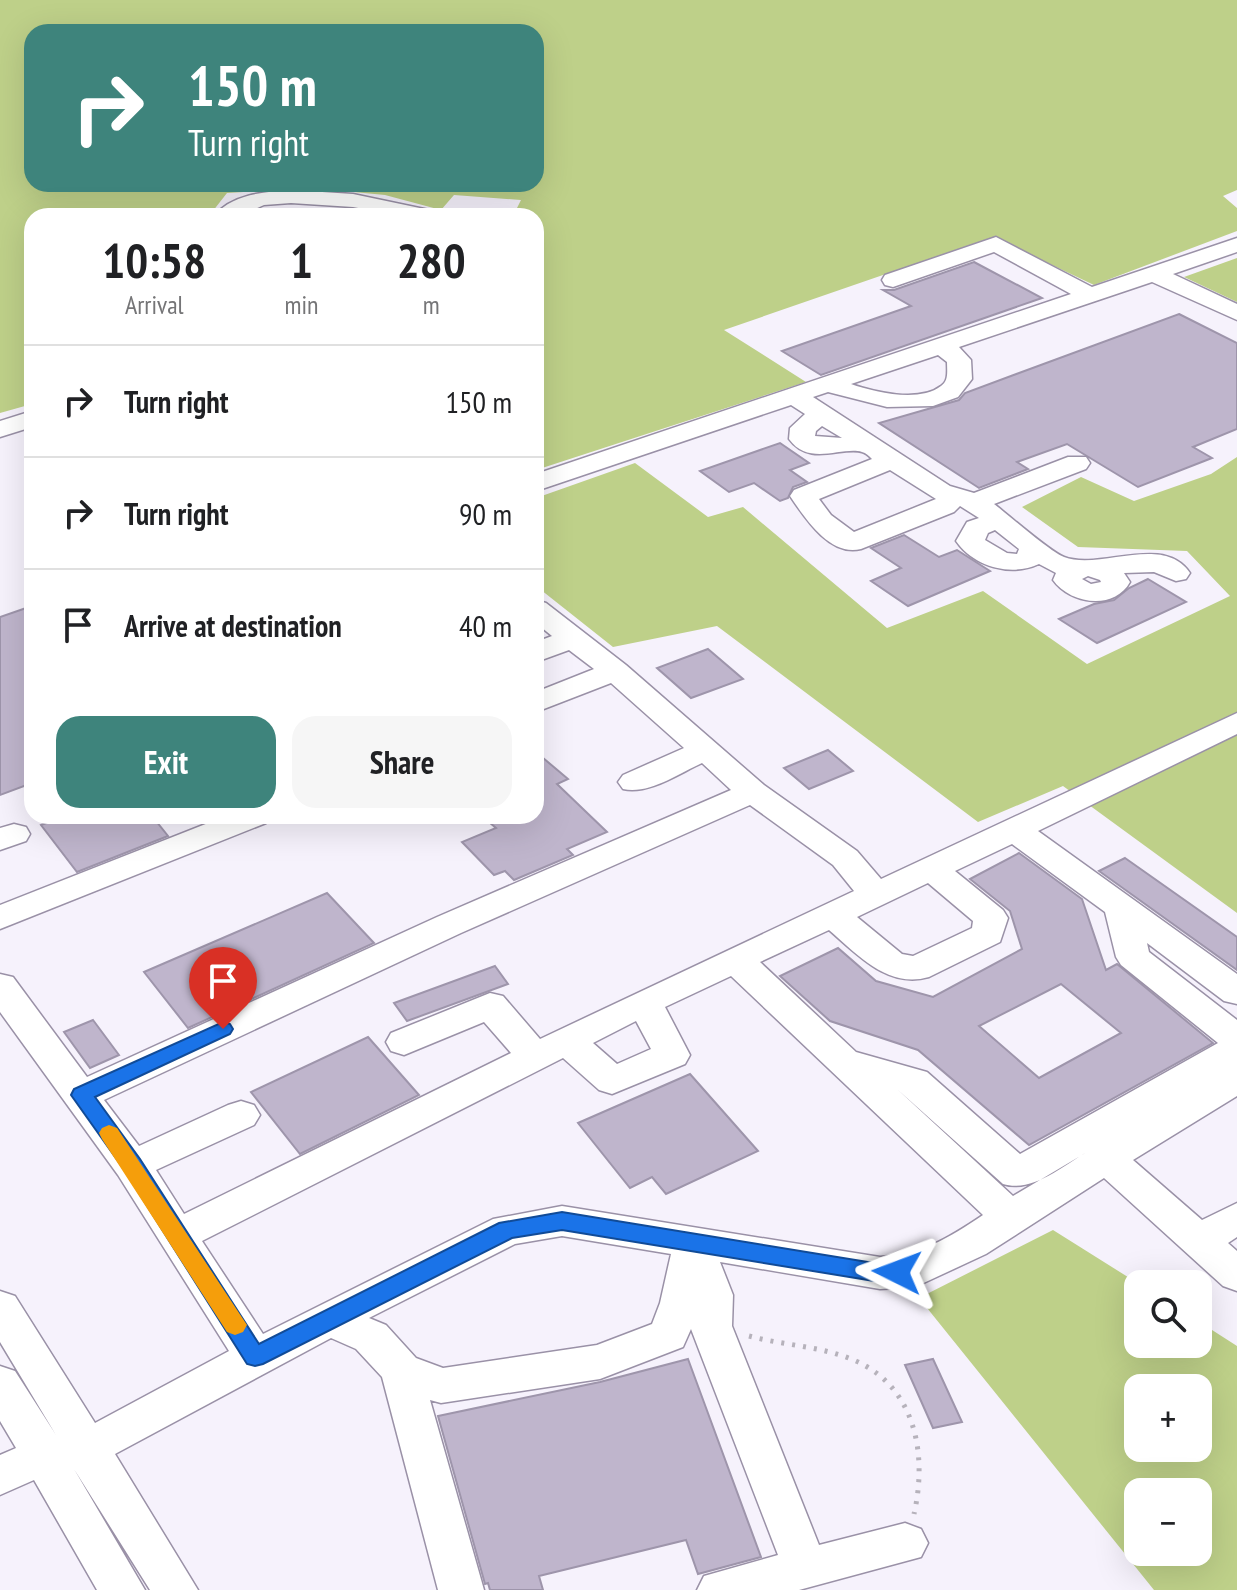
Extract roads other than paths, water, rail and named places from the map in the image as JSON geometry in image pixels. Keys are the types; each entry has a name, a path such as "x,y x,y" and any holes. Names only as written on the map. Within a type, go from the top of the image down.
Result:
{"lane":[{"path":"232,208 244,203 298,198 356,200 391,208"},
{"path":"893,280 996,244 1090,295"},
{"path":"544,480 1237,245"},
{"path":"972,252 1043,291"},
{"path":"1154,274 1237,313"},
{"path":"830,384 848,394 879,401 910,402 935,397 957,385 961,377 959,360 942,346"},
{"path":"794,396 941,492 965,499 997,520 977,528 970,541 1004,562 1028,560 1034,547 1057,565 1081,567 1150,563 1161,564 1176,573"},
{"path":"0,429 24,422"},
{"path":"892,460 803,496 821,521 851,543 944,506 1077,463"},
{"path":"544,615 615,671 753,792 845,858 874,893"},
{"path":"544,650 572,638"},
{"path":"544,700 615,671"},
{"path":"178,1235 644,1002 1015,830 1237,722"},
{"path":"634,782 703,751"},
{"path":"81,1095 449,925 753,792"},
{"path":"0,918 235,824"},
{"path":"1015,830 1237,992"},
{"path":"833,915 891,964 917,969 988,934 991,918 930,867"},
{"path":"1121,908 1133,957 1237,1039"},
{"path":"736,960 1010,1217"},
{"path":"0,986 132,1165 255,1357"},
{"path":"404,1042 490,1005 551,1049 612,1081 672,1055 644,1002"},
{"path":"844,1061 914,1081 1017,1174 1235,1075"},
{"path":"0,1476 42,1456 85,1449 255,1357 507,1230 562,1221 693,1245 880,1273 915,1271 972,1243 1235,1075"},
{"path":"132,1165 241,1115"},
{"path":"1106,1158 1237,1275"},
{"path":"1199,1241 1237,1218"},
{"path":"693,1245 713,1295 711,1326 806,1568"},
{"path":"329,1319 371,1337 401,1370 441,1386 600,1362 668,1335 681,1303 693,1245"},
{"path":"0,1307 175,1590"},
{"path":"401,1370 461,1590"},
{"path":"0,1383 122,1590"},
{"path":"720,1590 905,1543"}]}
